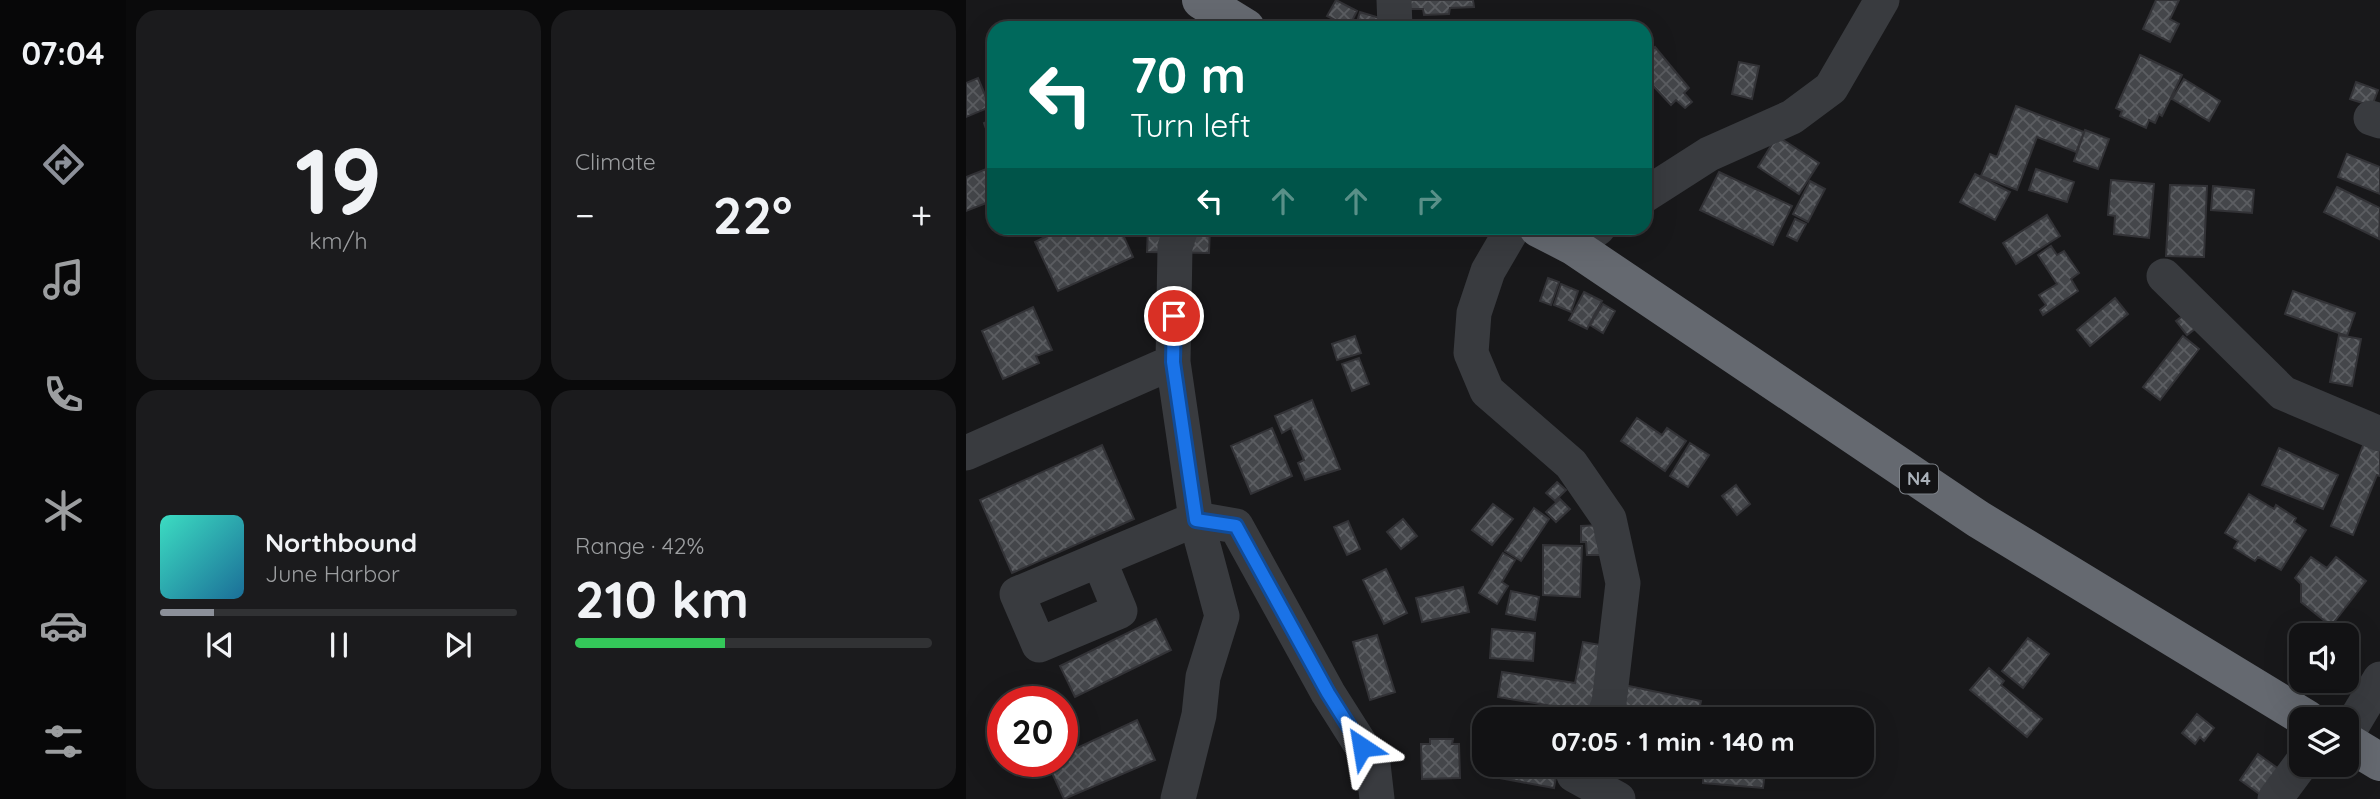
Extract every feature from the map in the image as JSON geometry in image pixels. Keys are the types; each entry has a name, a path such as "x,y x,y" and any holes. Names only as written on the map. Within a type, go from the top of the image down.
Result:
{"highway":[{"path":"1201,0 1235,21"},
{"name":"N4","path":"1585,237 1978,519 2289,708"},
{"path":"2359,749 2380,762"}],"street":[{"path":"1394,0 1395,21"},
{"path":"1652,191 1709,154 1792,117 1831,88 1882,0"},
{"path":"1178,799 1199,715 1203,677 1222,616 1196,520 1173,362 1175,247 1179,235"},
{"path":"1509,235 1488,271 1474,313 1471,354 1487,391 1571,464 1609,519 1623,583 1608,707"},
{"path":"2164,276 2283,393 2380,433"},
{"path":"966,453 1173,362"},
{"path":"1098,559 1196,520 1236,526 1328,693 1373,764 1377,799"},
{"path":"2359,714 2380,679"},
{"path":"2275,799 2291,777"},
{"path":"1574,779 1618,799"}],"building":[{"path":"1336,0 1357,11 1352,21 1337,21 1327,16"},
{"path":"1405,0 1473,0 1474,7 1450,8 1449,14 1424,15 1423,9 1405,9"},
{"path":"2156,0 2179,0 2170,19 2179,24 2170,42 2143,29"},
{"path":"1360,12 1386,20 1386,21 1357,21"},
{"path":"1655,47 1689,88 1684,93 1692,102 1685,108 1676,100 1671,105 1652,85 1652,50"},
{"path":"2140,55 2182,75 2162,116 2159,114 2155,123 2149,120 2146,128 2120,116 2122,111 2116,108"},
{"path":"1739,62 1759,66 1752,99 1732,94"},
{"path":"978,78 987,100 987,108 966,117 966,83"},
{"path":"2184,79 2220,101 2209,121 2172,99"},
{"path":"2356,82 2378,90 2372,106 2350,99"},
{"path":"2016,106 2084,132 2076,152 2037,137 2017,190 1981,176 1990,154 1997,157"},
{"path":"2085,130 2109,139 2098,169 2074,161"},
{"path":"1777,136 1819,163 1799,194 1758,167"},
{"path":"2347,154 2380,167 2380,194 2338,177"},
{"path":"987,169 987,203 966,211 966,177"},
{"path":"2036,169 2074,182 2067,202 2029,190"},
{"path":"1719,172 1792,206 1773,245 1700,210"},
{"path":"1975,174 2010,192 1995,220 1960,202"},
{"path":"2111,180 2154,184 2149,238 2114,234 2115,216 2108,215"},
{"path":"1810,181 1825,189 1808,222 1793,214"},
{"path":"2170,185 2207,186 2204,257 2166,256"},
{"path":"2213,186 2254,190 2252,213 2211,210"},
{"path":"2337,187 2380,208 2379,239 2324,212"},
{"path":"2047,215 2060,236 2016,264 2003,243"},
{"path":"1795,219 1806,224 1797,241 1787,236"},
{"path":"1049,235 1123,235 1133,257 1058,291 1035,242"},
{"path":"1148,235 1210,235 1209,253 1147,252"},
{"path":"2051,246 2057,255 2064,251 2079,273 2071,279 2078,291 2043,315 2040,310 2046,305 2039,295 2057,284 2038,255"},
{"path":"1548,278 1559,282 1551,305 1540,301"},
{"path":"1561,284 1578,291 1571,312 1554,305"},
{"path":"2293,291 2355,313 2347,336 2285,314"},
{"path":"1584,292 1602,301 1587,329 1569,320"},
{"path":"2115,298 2128,314 2090,346 2077,330"},
{"path":"1603,304 1615,311 1603,333 1590,325"},
{"path":"1033,307 1052,350 1036,356 1039,363 1003,379 982,331"},
{"path":"2193,308 2204,322 2187,335 2176,321"},
{"path":"2339,335 2361,339 2352,386 2330,382"},
{"path":"1355,336 1361,353 1337,360 1332,344"},
{"path":"2183,336 2199,349 2160,400 2143,387"},
{"path":"1359,358 1369,384 1352,391 1342,364"},
{"path":"1312,400 1340,469 1305,480 1298,463 1304,460 1291,428 1282,433 1275,416"},
{"path":"1637,418 1662,435 1667,428 1686,441 1665,471 1621,441"},
{"path":"1272,428 1292,476 1251,494 1231,446"},
{"path":"1690,443 1709,455 1688,487 1670,476"},
{"path":"2364,443 2380,449 2380,476 2377,475 2353,535 2331,526"},
{"path":"1102,445 1134,519 1012,573 980,500"},
{"path":"2279,448 2338,475 2323,509 2262,485"},
{"path":"1557,482 1566,490 1555,501 1546,493"},
{"path":"1736,485 1750,504 1737,515 1722,496"},
{"path":"2249,494 2274,509 2276,505 2296,518 2294,522 2306,530 2281,570 2258,557 2255,561 2234,548 2238,541 2225,533"},
{"path":"1560,499 1570,509 1556,522 1546,512"},
{"path":"1493,504 1513,519 1492,545 1472,530"},
{"path":"1534,508 1549,519 1521,561 1505,551"},
{"path":"1403,519 1417,536 1401,549 1387,532"},
{"path":"1348,521 1360,549 1347,555 1334,527"},
{"path":"1602,525 1603,555 1587,555 1586,542 1581,542 1581,526"},
{"path":"1543,545 1582,546 1580,597 1543,595"},
{"path":"1503,553 1515,560 1502,582 1508,586 1497,604 1479,593"},
{"path":"2311,557 2327,568 2336,557 2366,581 2333,623 2327,623 2301,602 2301,584 2295,578"},
{"path":"1386,569 1407,613 1384,624 1363,580"},
{"path":"1463,587 1469,612 1422,622 1416,598"},
{"path":"1511,591 1539,597 1535,620 1506,614"},
{"path":"1156,619 1171,650 1078,696 1078,686 1070,686 1060,666"},
{"path":"1492,629 1535,633 1533,661 1490,658"},
{"path":"1377,635 1395,692 1370,700 1353,642"},
{"path":"2028,638 2049,654 2023,688 2002,671"},
{"path":"1583,642 1606,646 1595,707 1558,707 1498,697 1502,672 1575,683"},
{"path":"1989,668 2004,681 2001,685 2042,719 2027,737 1970,690"},
{"path":"1619,684 1701,701 1700,707 1616,707"},
{"path":"2197,714 2214,728 2204,741 2200,737 2195,744 2182,733"},
{"path":"1137,720 1155,760 1064,799 1054,777 1078,777 1078,748"},
{"path":"1430,739 1453,739 1452,744 1459,744 1460,778 1422,779 1421,744 1430,744"},
{"path":"2258,754 2283,772 2265,798 2240,780"},
{"path":"1494,777 1556,777 1554,788"},
{"path":"1703,777 1764,777 1763,788 1703,783"}],"route":[{"path":"1174,316 1173,362 1196,520 1236,526 1328,693 1362,747"}]}
